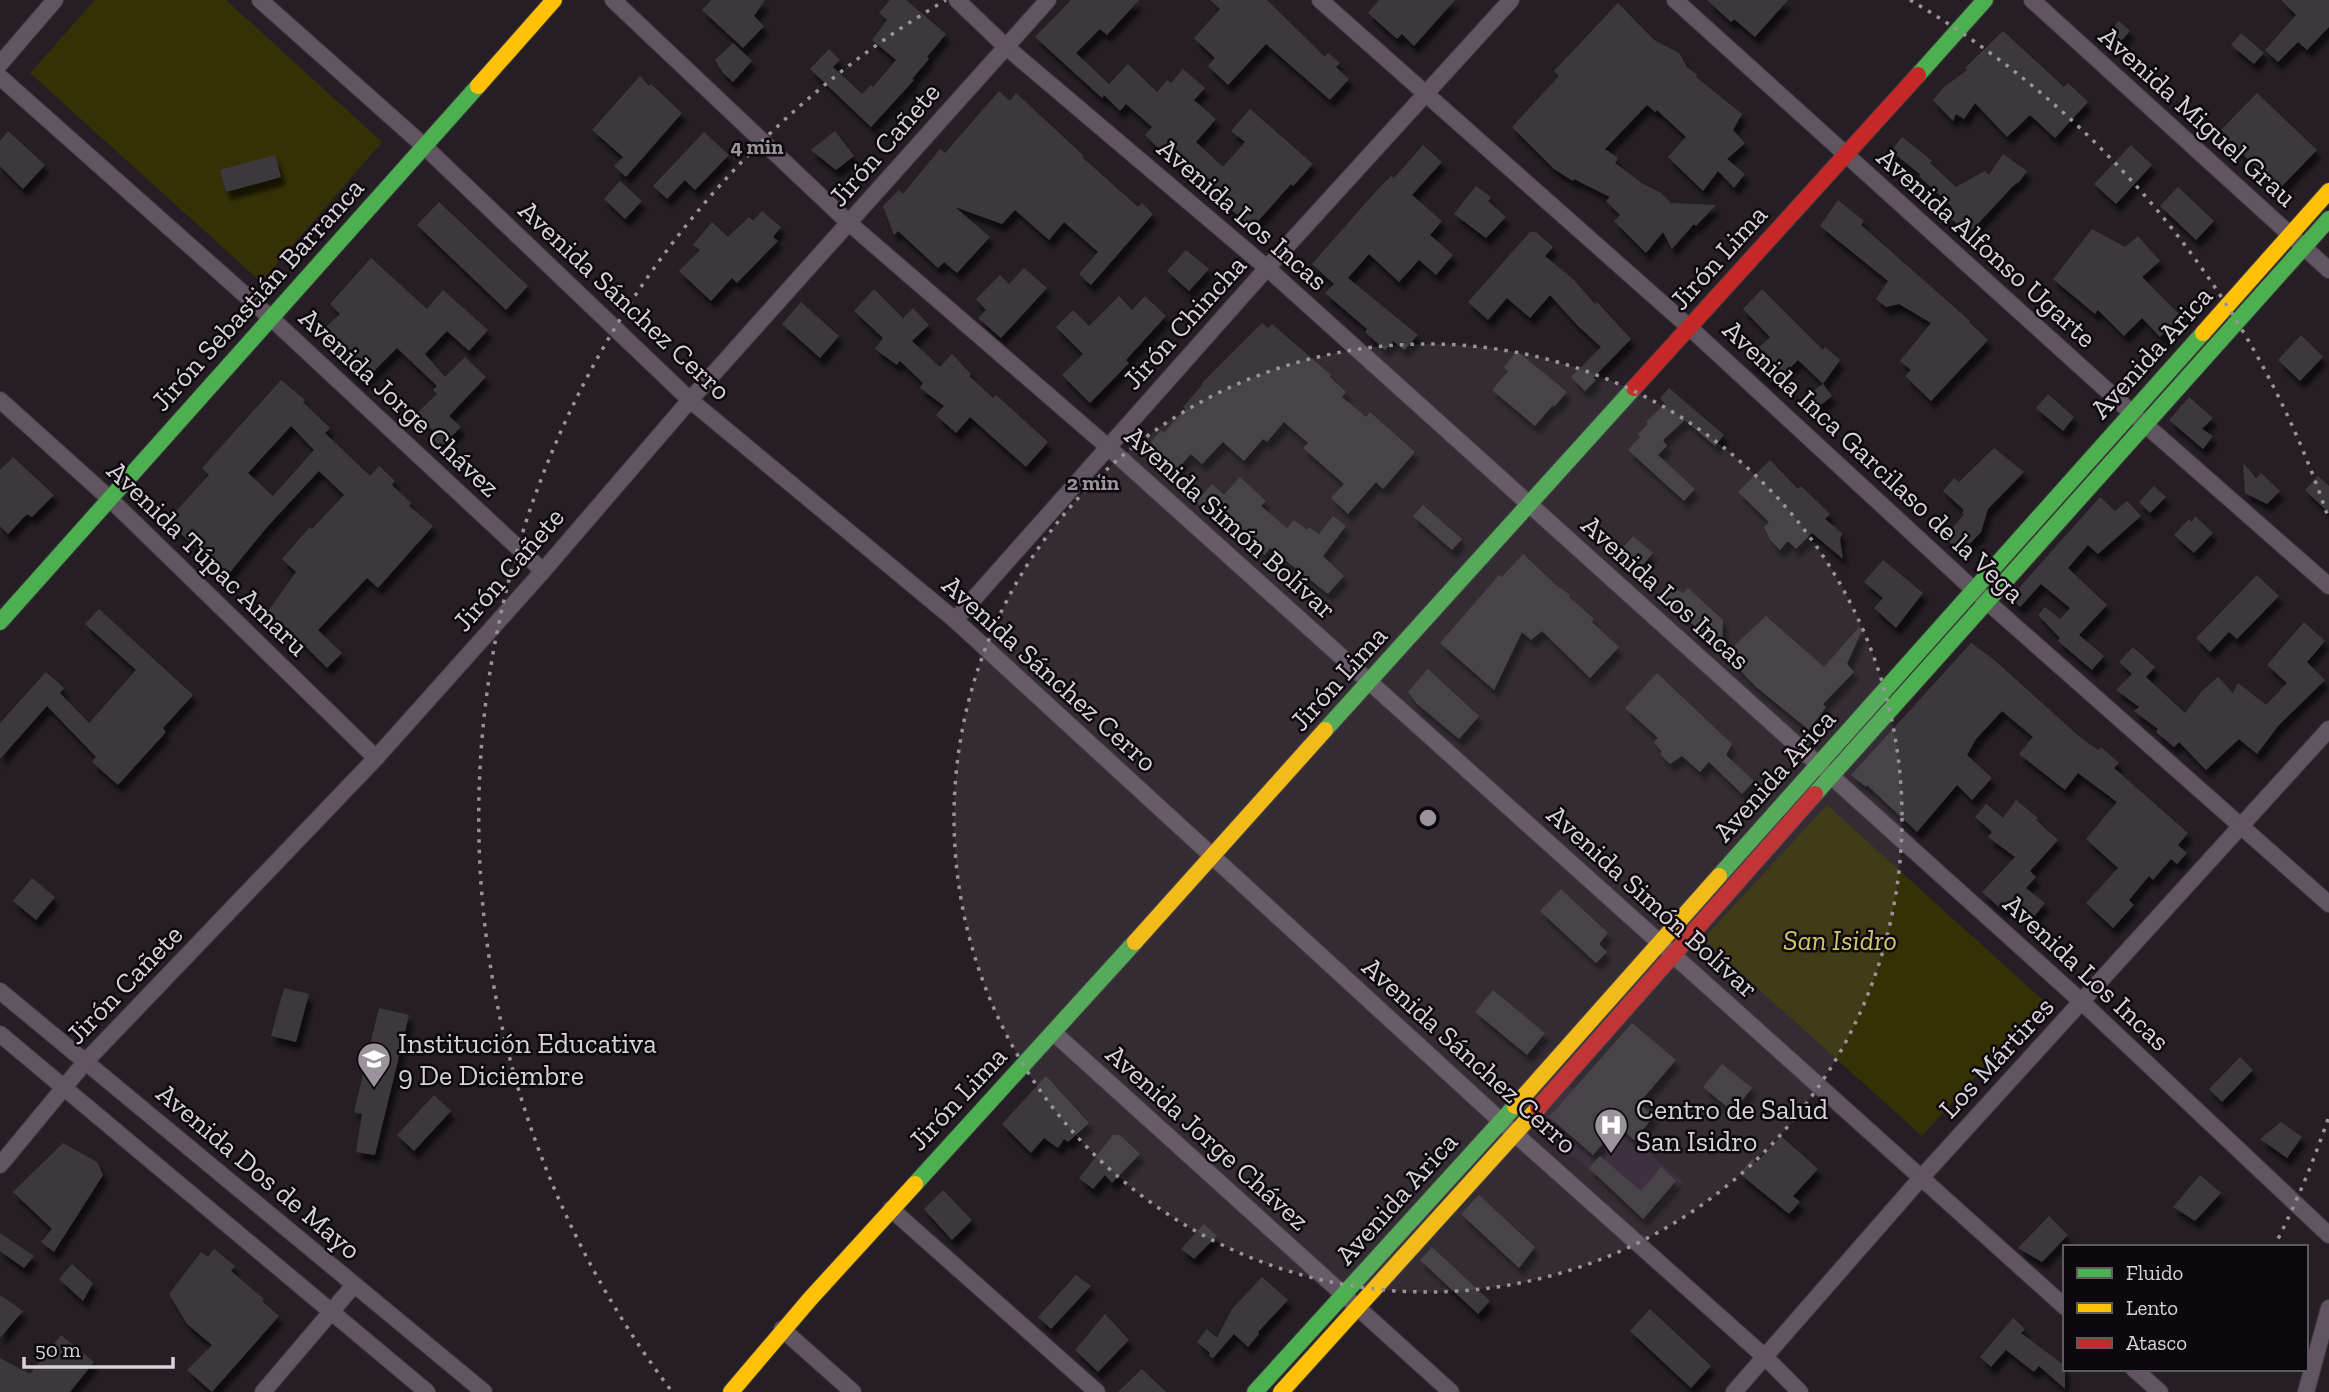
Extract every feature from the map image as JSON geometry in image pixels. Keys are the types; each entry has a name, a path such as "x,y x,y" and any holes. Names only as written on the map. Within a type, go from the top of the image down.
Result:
{"street":[{"path":"0,64 55,0"},
{"name":"Avenida Sánchez Cerro","path":"260,0 424,146 690,400 955,620 1501,1121 1766,1358 1800,1392"},
{"name":"Jirón Sebastián Barranca","path":"0,622 554,0"},
{"name":"Avenida Simón Bolívar","path":"613,0 849,223 1108,447 2063,1305"},
{"name":"Avenida Los Incas","path":"957,0 1005,46 1267,268 2082,1002 2329,1235"},
{"name":"Jirón Cañete","path":"0,1165 86,1061 376,758 543,571 690,400 1048,0"},
{"name":"Avenida Inca Garcilaso de la Vega","path":"1320,0 1689,327 1988,603 2329,904"},
{"name":"Jirón Chincha","path":"955,620 1267,268 1511,0"},
{"name":"Avenida Alfonso Ugarte","path":"1675,0 2146,426 2329,586"},
{"name":"Jirón Lima","path":"731,1392 782,1329 1054,1033 1211,854 1370,682 1985,0"},
{"name":"Avenida Miguel Grau","path":"2032,0 2329,270"},
{"name":"Avenida Jorge Chávez","path":"0,77 271,318 543,571"},
{"name":"Avenida Arica","path":"1281,1392 1516,1134 1674,955 1974,590 2329,191"},
{"name":"Avenida Arica","path":"1255,1392 1660,942 1988,603 2329,219"},
{"name":"Avenida Túpac Amaru","path":"0,400 110,499 376,758"},
{"name":"Los Mártires","path":"1734,1392 1921,1178 2329,729"},
{"name":"Avenida Dos de Mayo","path":"0,991 484,1392"},
{"name":"Avenida Jorge Chávez","path":"1054,1033 1451,1392"},
{"path":"0,1034 427,1392"},
{"path":"891,1209 1097,1392"},
{"path":"263,1392 354,1285"},
{"path":"2306,1392 2329,1308"},
{"path":"782,1329 853,1392"},
{"path":"2136,1371 2160,1392"}],"shaded area":[{"name":"Centro de Salud San Isidro","path":"1566,1083 1683,1182 1646,1223 1542,1127 1540,1112"}],"green space":[{"path":"95,0 226,0 382,142 261,282 30,73"},
{"name":"San Isidro","path":"1827,805 2044,1001 1922,1136 1703,939"}],"building":[{"path":"711,0 765,0 754,16 764,26 743,48 702,10"},
{"path":"890,0 906,0 946,34 927,57 929,59 912,79 914,80 871,127 810,69 829,49 840,60 833,67 862,94 871,85 873,87 896,60 872,40 887,20 879,13"},
{"path":"1071,0 1139,0 1107,35 1100,29 1076,53 1109,84 1128,64 1157,92 1167,80 1171,83 1183,69 1205,88 1194,100 1216,119 1196,142 1223,167 1245,142 1231,131 1250,109 1313,164 1293,186 1291,184 1252,228 1178,162 1176,164 1156,146 1145,135 1152,127 1126,104 1120,111 1104,95 1102,98 1035,37"},
{"path":"1210,0 1267,0 1325,57 1328,53 1340,63 1336,67 1349,79 1330,100 1266,44 1228,85 1208,66 1215,58 1194,38 1220,9"},
{"path":"1379,0 1455,0 1414,46 1402,34 1397,39 1368,13"},
{"path":"1707,0 1788,0 1755,37 1734,19 1731,22"},
{"path":"2281,0 2329,0 2329,27 2307,50 2298,42 2278,62 2265,50 2296,15"},
{"path":"1618,3 1654,40 1679,53 1696,77 1742,114 1733,130 1745,143 1727,159 1745,174 1734,188 1718,171 1703,191 1668,157 1686,137 1657,110 1655,112 1647,105 1605,149 1618,158 1615,163 1643,184 1661,193 1671,203 1716,205 1696,226 1694,224 1672,249 1663,232 1646,253 1614,221 1620,215 1606,201 1610,197 1574,179 1573,181 1554,169 1512,127 1559,76 1554,71"},
{"path":"2119,21 2130,31 2113,50 2102,40"},
{"path":"2003,31 2064,87 2068,83 2088,102 2055,138 2030,115 2007,137 1975,103 1964,119 1956,114 1953,121 1933,100 1943,88 1967,70 1965,68"},
{"path":"2241,33 2264,53 2254,64 2231,45"},
{"path":"733,43 752,61 733,82 715,60"},
{"path":"640,76 682,113 626,177 614,166 623,157 592,130"},
{"path":"999,91 1010,101 1016,93 1138,207 1142,203 1153,214 1091,285 1079,274 1098,252 1064,222 1049,240 1015,210 1002,224 955,207 990,237 957,273 944,262 938,268 898,231 894,235 883,206 899,190 903,194 940,149 945,153"},
{"path":"2257,93 2317,150 2279,189 2219,132"},
{"path":"8,131 45,165 23,189 0,166 0,141"},
{"path":"835,131 854,156 836,170 811,150"},
{"path":"704,132 729,155 695,190 685,180 667,199 653,186"},
{"path":"1902,137 1932,161 1930,163 1956,187 1985,171 1989,175 2003,154 2027,171 1972,230 1962,221 1958,225 1946,214 1952,207 1919,176 1921,175 1891,151"},
{"path":"1423,145 1442,162 1412,195 1442,221 1430,235 1453,255 1436,275 1419,260 1399,282 1369,254 1348,278 1418,335 1404,350 1393,341 1385,350 1365,332 1367,329 1325,293 1334,284 1312,264 1378,189 1391,176 1394,178"},
{"path":"2131,145 2152,165 2116,204 2094,184"},
{"path":"275,155 281,177 226,192 220,170"},
{"path":"620,181 642,201 625,219 604,199"},
{"path":"1476,186 1491,197 1488,201 1506,217 1486,238 1454,214"},
{"path":"2178,187 2214,221 2196,240 2160,206"},
{"path":"1838,200 1864,221 1861,225 1988,340 1931,401 1905,376 1911,370 1900,361 1931,323 1899,304 1886,307 1876,299 1888,281 1820,226"},
{"path":"439,202 528,286 506,310 417,225"},
{"path":"762,211 781,227 773,237 778,241 737,283 732,278 711,301 679,271 700,250 693,245 712,222 728,237 749,217 753,221"},
{"path":"2092,229 2125,247 2138,236 2160,261 2142,277 2181,316 2160,337 2142,318 2124,336 2098,310 2095,314 2053,279"},
{"path":"1530,232 1536,232 1553,247 1545,256 1573,279 1595,304 1597,302 1631,339 1593,378 1596,380 1585,391 1571,377 1601,347 1550,295 1530,318 1507,298 1488,320 1468,302"},
{"path":"1186,250 1209,269 1189,291 1167,271"},
{"path":"371,258 427,309 443,290 488,330 469,351 447,331 425,354 445,377 465,357 486,377 449,416 461,427 441,447 431,437 435,433 416,414 437,394 433,390 437,386 397,348 363,382 328,347 337,338 326,327 340,314 330,304"},
{"path":"1024,268 1047,288 1001,338 978,318 986,310 976,299 1000,275 1009,284"},
{"path":"874,289 903,318 913,308 929,325 912,341 940,367 952,354 971,374 969,376 993,398 996,395 1048,442 1026,467 970,417 956,433 936,415 944,406 920,388 923,383 900,361 897,365 875,349 883,338 854,311"},
{"path":"1762,289 1823,350 1825,347 1840,360 1823,384 1798,360 1777,382 1771,382 1747,359 1770,337 1743,309"},
{"path":"1119,296 1132,310 1145,296 1166,316 1126,360 1129,363 1090,403 1062,375 1083,354 1056,327 1073,310 1089,326"},
{"path":"801,302 839,336 820,358 782,324"},
{"path":"1262,323 1268,328 1272,324 1331,375 1346,392 1342,397 1366,417 1370,412 1415,452 1383,489 1376,482 1348,514 1331,498 1344,484 1303,448 1308,443 1284,422 1267,442 1263,439 1244,461 1223,442 1202,464 1191,454 1171,476 1147,454 1149,444 1161,430 1164,433 1185,409 1183,407 1202,383"},
{"path":"2301,335 2323,357 2300,381 2278,360"},
{"path":"1517,351 1567,392 1535,426 1492,390 1508,371 1504,367"},
{"path":"281,380 305,400 303,402 330,428 325,433 370,476 379,466 395,481 392,485 411,503 409,506 433,526 378,588 367,578 318,630 342,653 327,668 287,628 267,613 296,572 282,559 310,527 312,529 344,495 319,471 267,527 227,576 167,521 209,475 202,468","holes":["291,426 314,450 273,496 248,473"]},
{"path":"1823,384 1832,396 1811,413 1801,400"},
{"path":"1669,388 1724,435 1715,446 1685,420 1663,440 1667,446 1658,455 1695,489 1684,501 1628,450 1640,437 1638,434 1648,424 1646,422 1665,404 1660,398"},
{"path":"2048,394 2074,417 2063,431 2036,408"},
{"path":"2189,397 2213,418 2202,429 2213,436 2203,449 2169,420"},
{"path":"1994,448 2024,472 1988,509 1981,532 1961,553 1944,537 1964,515 1964,510 1943,491 1954,478 1959,482"},
{"path":"13,457 54,495 32,517 27,514 8,534 0,526 0,470"},
{"path":"1770,460 1798,489 1801,486 1830,514 1825,519 1842,533 1840,539 1843,559 1812,533 1796,549 1788,541 1780,550 1770,540 1764,527 1769,522 1738,492"},
{"path":"2243,463 2256,478 2261,473 2280,491 2267,504 2245,493"},
{"path":"2318,476 2329,486 2329,513 2305,490"},
{"path":"1240,477 1266,501 1261,506 1287,528 1294,520 1307,530 1309,527 1319,534 1333,516 1346,526 1323,556 1344,576 1328,594 1270,548 1265,555 1230,524 1225,529 1196,502 1212,484 1224,495"},
{"path":"2154,486 2166,497 2150,513 2139,502"},
{"path":"2100,497 2115,511 2127,501 2141,516 2098,554 2088,545 2068,568 2107,605 2079,635 2104,656 2092,670 2058,641 2060,638 2038,615 2045,607 2060,619 2070,608 2041,584 2020,607 2010,598"},
{"path":"1423,505 1462,539 1452,550 1413,516"},
{"path":"2195,516 2213,533 2194,553 2174,535 2189,519 2192,522"},
{"path":"1633,536 1653,553 1634,575 1614,558"},
{"path":"1523,554 1570,595 1569,597 1594,619 1592,622 1619,647 1590,678 1542,631 1531,640 1522,632 1494,690 1440,643 1499,575 1502,577"},
{"path":"1883,560 1923,593 1896,628 1874,608 1883,598 1864,582"},
{"path":"2257,575 2279,596 2237,639 2229,632 2210,652 2196,638"},
{"path":"1671,585 1683,593 1688,588 1723,620 1722,650 1711,640 1707,644 1693,631 1697,628 1661,598"},
{"path":"99,609 193,695 163,728 166,732 118,785 92,762 96,757 47,706 0,759 0,723 46,672 64,688 60,693 89,723 136,670 85,624"},
{"path":"1766,616 1824,667 1859,627 1862,630 1847,664 1854,672 1823,704 1826,707 1809,730 1755,686 1725,654"},
{"path":"2304,622 2325,641 2307,662 2325,680 2278,726 2257,754 2239,739 2206,770 2179,742 2174,747 2156,732 2158,729 2134,711 2139,707 2116,690 2132,674 2119,662 2133,647 2155,667 2146,677 2185,713 2202,691 2218,677 2233,693 2238,683 2266,705 2287,683 2267,665"},
{"path":"1971,643 1993,659 2081,738 2098,750 2101,747 2119,763 2114,768 2188,833 2178,845 2187,853 2177,864 2171,859 2153,880 2149,876 2129,900 2134,905 2113,928 2086,903 2118,868 2086,839 2117,802 2078,773 2065,790 2019,754 2033,737 2002,711 1976,739 1967,755 1992,778 1972,800 1957,785 1917,832 1867,785 1866,787 1851,775"},
{"path":"1428,669 1479,716 1459,739 1417,704 1408,692"},
{"path":"1657,673 1732,744 1726,755 1754,781 1742,794 1709,762 1700,772 1682,756 1670,764 1660,754 1662,752 1654,742 1658,738 1625,708"},
{"path":"2016,800 2038,818 2036,820 2058,840 2030,871 2036,877 2026,888 2045,903 2033,918 2013,901 2003,911 1982,892 2015,857 1988,837 1992,832 1975,817 1986,804 2003,818"},
{"path":"32,878 55,897 36,920 13,901"},
{"path":"1561,889 1608,933 1599,944 1607,952 1596,963 1540,911"},
{"path":"284,988 309,994 296,1042 271,1036"},
{"path":"1493,990 1545,1033 1527,1055 1475,1012"},
{"path":"379,1008 409,1015 375,1155 356,1152 362,1114 354,1112"},
{"path":"1632,1023 1676,1060 1639,1103 1654,1116 1634,1140 1618,1126 1593,1155 1549,1117"},
{"path":"2240,1057 2253,1070 2222,1102 2209,1089"},
{"path":"1722,1064 1752,1088 1733,1112 1703,1087"},
{"path":"1046,1076 1089,1123 1068,1142 1064,1139 1058,1148 1044,1138 1031,1153 1002,1124"},
{"path":"434,1095 451,1111 414,1151 397,1135"},
{"path":"2281,1122 2302,1137 2287,1158 2260,1139"},
{"path":"1113,1135 1120,1135 1140,1154 1112,1183 1105,1175 1093,1189 1079,1178"},
{"path":"1781,1136 1818,1169 1793,1196 1800,1202 1789,1214 1740,1174 1752,1159 1756,1163"},
{"path":"63,1143 97,1162 103,1175 54,1252 41,1242 52,1229 13,1192"},
{"path":"1600,1156 1641,1191 1661,1167 1676,1181 1643,1219 1589,1168"},
{"path":"2200,1175 2221,1193 2195,1221 2173,1207"},
{"path":"943,1190 972,1220 952,1240 924,1209"},
{"path":"1479,1195 1535,1247 1519,1268 1461,1214"},
{"path":"2049,1216 2068,1235 2042,1262 2018,1248"},
{"path":"1204,1224 1217,1236 1194,1259 1181,1249"},
{"path":"0,1233 34,1256 24,1268 0,1251"},
{"path":"1432,1247 1490,1301 1478,1314 1420,1260"},
{"path":"214,1249 235,1266 231,1271 264,1299 262,1301 279,1316 212,1392 187,1370 212,1345 187,1324 169,1294 201,1252 208,1257"},
{"path":"72,1264 93,1283 83,1301 59,1279"},
{"path":"1076,1275 1091,1286 1051,1329 1038,1317"},
{"path":"1262,1277 1288,1300 1258,1332 1248,1347 1234,1334 1213,1358 1209,1356 1210,1353 1197,1342 1207,1329 1217,1338 1232,1309"},
{"path":"0,1295 23,1311 0,1338"},
{"path":"1650,1309 1711,1366 1691,1388 1630,1331"},
{"path":"1105,1314 1129,1340 1098,1372 1075,1350"},
{"path":"2013,1318 2025,1329 2021,1333 2063,1364 2065,1389 2039,1366 2034,1372 2006,1350 1991,1367 1980,1357"},
{"path":"61,1335 94,1362 70,1392 0,1392 0,1358 30,1374"},
{"path":"1142,1369 1166,1392 1118,1392"}],"traffic: fast":[{"path":"1918,75 1985,0"},
{"path":"0,622 478,86"},
{"path":"1815,794 2329,219"},
{"path":"1719,876 2203,333"},
{"path":"1325,730 1634,388"},
{"path":"915,1184 1135,942"},
{"path":"1255,1392 1515,1106"}],"traffic: slow":[{"path":"478,86 554,0"},
{"path":"2203,333 2329,191"},
{"path":"1135,942 1325,730"},
{"path":"1515,1106 1719,876"},
{"path":"1281,1392 1538,1108"},
{"path":"731,1392 810,1299 915,1184"}],"traffic: jam":[{"path":"1634,388 1918,75"},
{"path":"1538,1108 1815,794"}],"place":[{"name":"Institución Educativa 9 De Diciembre","path":"374,1089"},
{"name":"Centro de Salud San Isidro","path":"1611,1155"}]}
